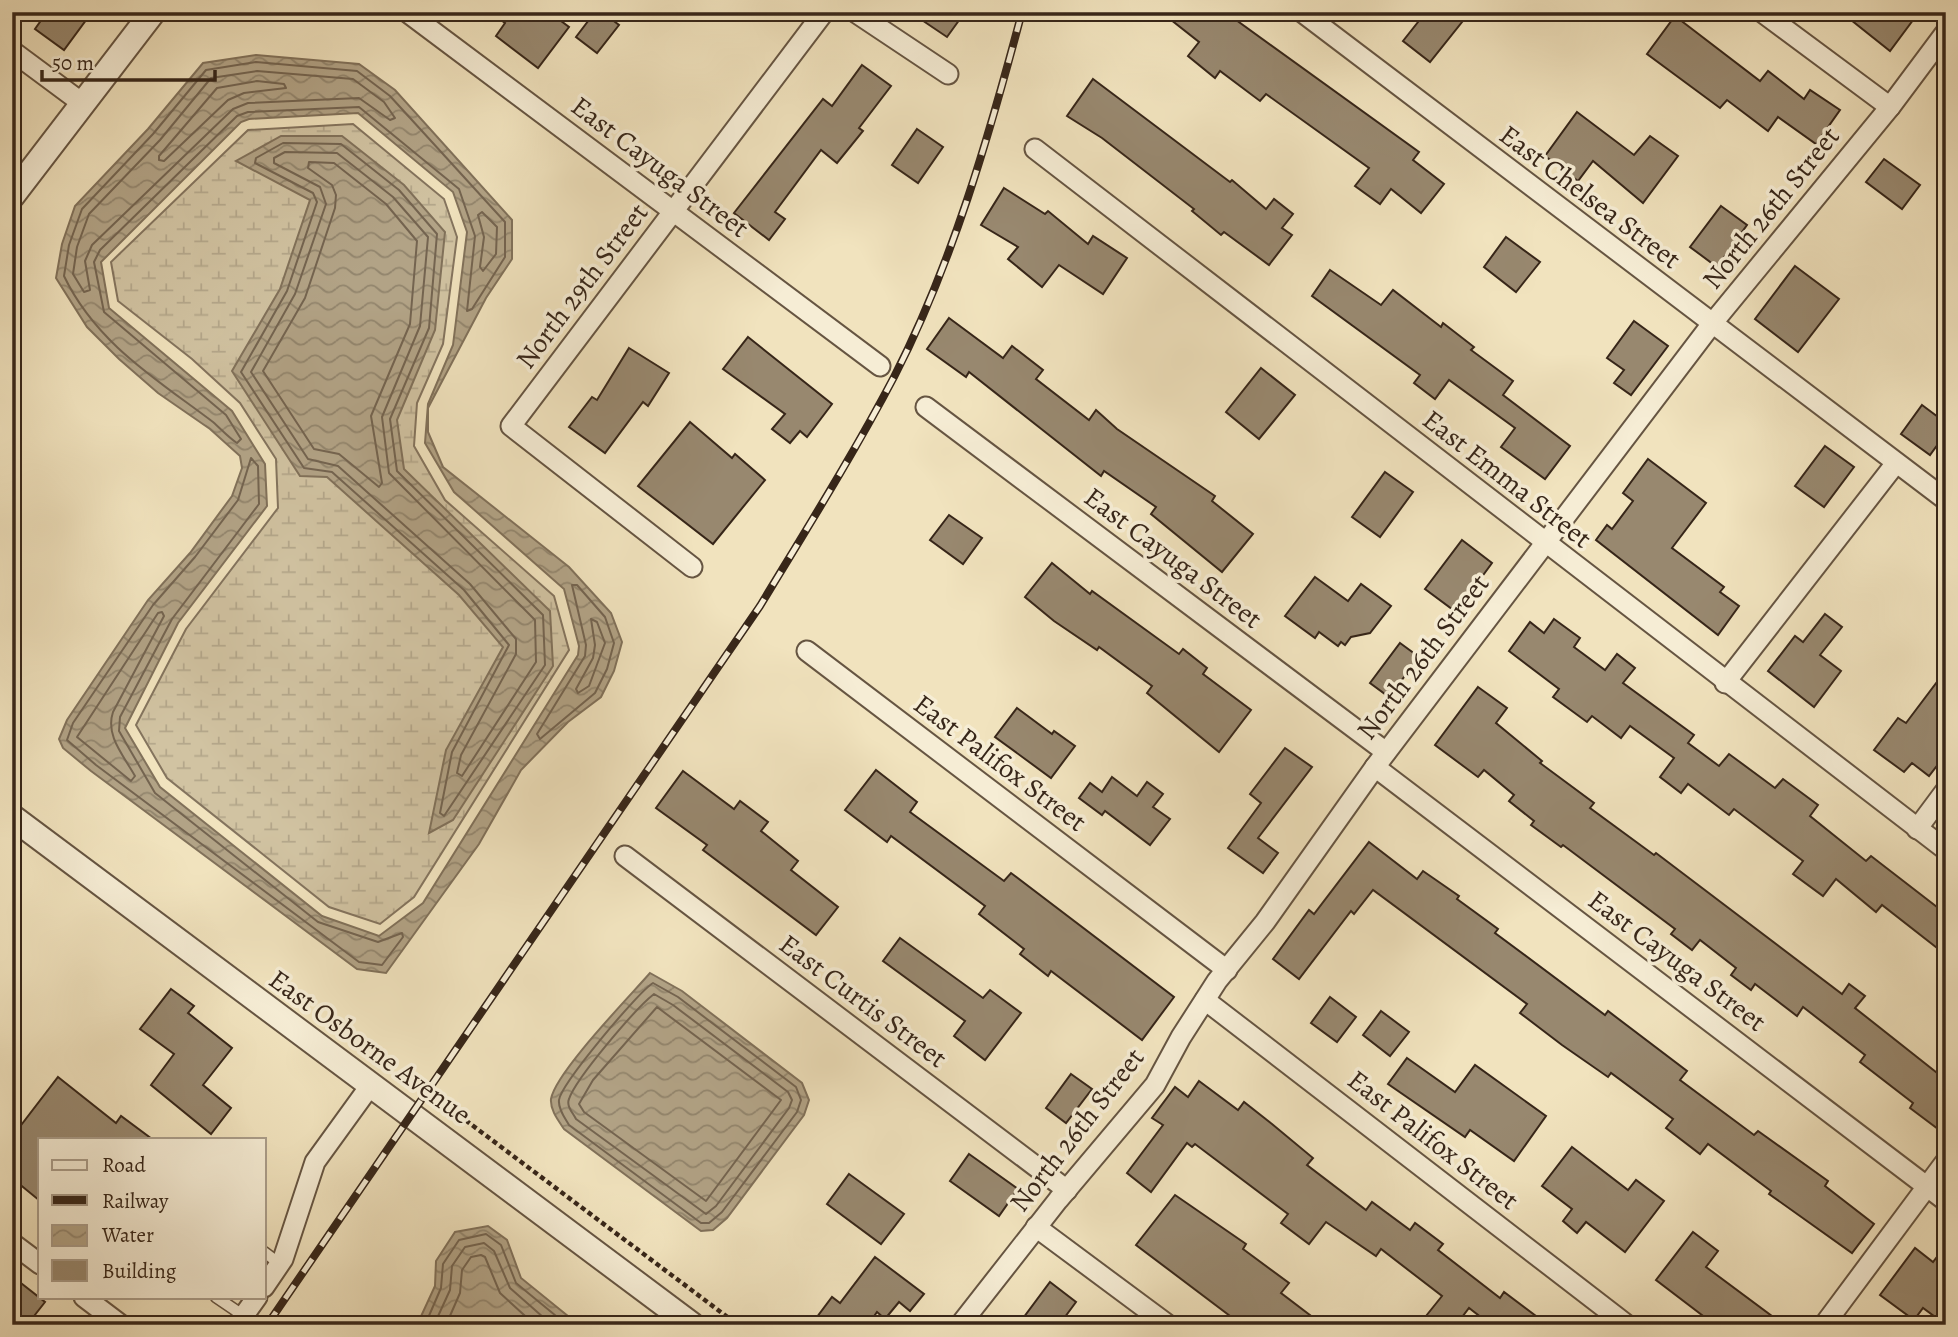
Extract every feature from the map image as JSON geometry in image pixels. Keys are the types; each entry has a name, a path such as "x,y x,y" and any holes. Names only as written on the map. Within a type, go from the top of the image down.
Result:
{"street":[{"path":"12,196 153,12"},
{"name":"East Cayuga Street","path":"407,12 880,366"},
{"name":"North 29th Street","path":"692,567 511,426 824,12"},
{"path":"855,12 948,74"},
{"name":"East Chelsea Street","path":"1302,12 1711,325 1946,500"},
{"path":"1762,12 1891,107"},
{"name":"North 26th Street","path":"960,1325 1036,1227 1155,1085 1205,1000 1265,922 1380,760 1711,325 1891,107 1946,32"},
{"path":"12,51 82,103"},
{"name":"East Emma Street","path":"1035,149 1725,683 1946,850"},
{"name":"East Cayuga Street","path":"926,408 1946,1201"},
{"path":"1725,683 1896,463"},
{"name":"East Palifox Street","path":"807,651 1227,970"},
{"path":"1917,829 1946,790"},
{"name":"East Osborne Avenue","path":"12,817 692,1325"},
{"name":"East Curtis Street","path":"625,856 1067,1190"},
{"name":"East Palifox Street","path":"1205,1000 1627,1325"},
{"path":"266,1280 272,1258 314,1162 370,1086"},
{"path":"1824,1325 1946,1161"},
{"path":"1036,1227 1168,1325"},
{"path":"12,1243 38,1262"},
{"path":"85,1298 121,1325"},
{"path":"240,1320 256,1298"}],"lane":[{"path":"217,1298 240,1320"}],"path":[{"path":"452,1110 738,1325"}],"green space":[{"path":"353,124 444,199 457,237 443,344 417,403 414,446 445,500 554,596 569,650 414,897 380,924 329,907 167,778 136,725 186,629 278,508 276,459 240,403 192,359 118,301 111,262 248,130"}],"water":[{"path":"256,55 359,64 395,90 512,220 512,259 486,298 428,408 428,432 443,467 569,567 611,613 622,642 614,671 601,697 568,722 521,770 479,844 386,973 357,969 91,771 63,748 59,739 67,720 148,600 190,553 232,496 242,468 240,456 210,429 158,393 87,327 56,278 62,244 75,206 148,129 203,63","holes":["358,113 453,192 467,232 453,345 428,404 425,443 454,492 564,589 579,646 578,655 423,903 379,936 322,916 160,787 125,728 178,623 267,506 265,464 232,411 109,308 101,262 241,122 249,119"]},
{"path":"281,136 342,136 404,185 445,232 435,330 397,420 404,469 550,611 553,666 453,820 429,833 446,750 503,647 459,595 327,477 300,476 232,371 280,289 310,200 236,161"},
{"path":"650,973 682,991 802,1083 809,1100 804,1115 727,1218 713,1230 701,1231 564,1129 552,1107 551,1099 565,1072"},
{"path":"488,1226 507,1240 521,1278 579,1325 417,1325 435,1286 436,1261 455,1232"}],"building":[{"path":"47,12 92,12 64,50 35,29"},
{"path":"490,12 549,12 569,27 538,68 496,36 505,23"},
{"path":"595,12 602,12 619,25 597,53 576,37"},
{"path":"910,12 965,12 947,37"},
{"path":"1161,12 1225,12 1419,152 1413,160 1444,184 1421,213 1391,189 1380,204 1355,186 1369,168 1266,94 1260,101 1220,71 1215,78 1188,56 1199,42"},
{"path":"1426,12 1470,12 1430,62 1403,41"},
{"path":"1841,12 1919,12 1890,51"},
{"path":"1675,16 1760,81 1768,71 1804,99 1810,90 1840,110 1816,144 1778,117 1768,131 1727,100 1720,108 1647,54"},
{"path":"862,65 891,86 859,128 863,131 837,163 821,150 775,212 785,219 769,240 734,213 823,99 832,106"},
{"path":"1093,79 1230,182 1232,180 1266,209 1274,199 1293,214 1282,228 1292,235 1269,265 1224,232 1221,235 1192,211 1194,209 1102,138 1067,116"},
{"path":"1577,112 1634,155 1650,136 1678,156 1643,203 1593,161 1578,181 1545,156"},
{"path":"917,129 943,147 918,183 892,165"},
{"path":"1884,159 1920,185 1902,209 1866,182"},
{"path":"1004,188 1045,214 1048,211 1088,244 1093,236 1127,258 1103,294 1059,265 1042,287 1008,259 1018,247 981,225"},
{"path":"1721,206 1747,225 1717,267 1690,247"},
{"path":"1506,237 1540,262 1516,292 1484,267"},
{"path":"1795,266 1839,299 1798,352 1755,319"},
{"path":"1330,270 1381,305 1393,290 1441,327 1443,323 1474,347 1471,350 1513,381 1503,395 1570,446 1545,479 1501,447 1515,428 1449,380 1435,399 1414,383 1420,375 1312,296"},
{"path":"949,318 1003,358 1012,346 1043,370 1036,379 1089,420 1096,410 1117,429 1215,496 1212,501 1253,534 1222,572 1151,514 1156,507 1104,471 1101,476 969,372 966,377 927,349"},
{"path":"1634,321 1668,346 1631,395 1614,383 1624,370 1607,358"},
{"path":"748,337 832,404 807,437 800,431 790,443 772,429 785,414 723,369"},
{"path":"629,348 669,373 648,406 643,402 605,453 569,427 592,397 597,400"},
{"path":"1261,368 1295,395 1259,439 1226,412"},
{"path":"1922,405 1946,423 1946,433 1930,455 1901,434"},
{"path":"690,422 732,458 735,454 765,480 713,544 638,486"},
{"path":"1825,446 1854,467 1824,507 1795,486"},
{"path":"1648,459 1706,503 1672,548 1724,587 1720,592 1739,606 1718,635 1596,540 1607,525 1612,529 1633,501 1623,493"},
{"path":"1385,472 1413,492 1380,537 1352,517"},
{"path":"949,515 982,538 963,564 930,540"},
{"path":"1462,540 1492,563 1456,612 1425,589"},
{"path":"1052,563 1090,594 1092,591 1179,654 1183,649 1207,668 1203,674 1251,710 1219,752 1147,693 1152,686 1099,647 1097,650 1054,621 1025,597"},
{"path":"1315,577 1348,601 1361,584 1391,606 1370,633 1351,637 1345,645 1341,642 1338,646 1319,632 1315,638 1285,616"},
{"path":"1825,614 1842,627 1820,655 1841,671 1814,707 1768,671 1795,636 1803,642"},
{"path":"1554,619 1580,638 1574,647 1605,670 1617,654 1635,668 1623,683 1694,735 1688,743 1719,766 1729,754 1775,788 1783,779 1818,805 1810,816 1866,861 1871,856 1946,914 1946,955 1882,905 1876,912 1836,879 1823,896 1793,874 1803,861 1734,809 1729,815 1688,784 1681,793 1660,777 1674,758 1630,726 1621,738 1592,716 1587,722 1553,697 1559,689 1509,651 1530,622 1544,633"},
{"path":"1400,643 1419,657 1389,697 1370,683"},
{"path":"1946,670 1946,754 1929,776 1912,763 1904,772 1874,750 1898,718 1906,723"},
{"path":"1478,687 1507,708 1496,723 1542,761 1540,763 1594,803 1590,808 1654,855 1656,853 1842,994 1849,984 1865,996 1855,1008 1946,1080 1946,1135 1910,1108 1913,1103 1860,1062 1865,1055 1803,1007 1797,1016 1755,984 1751,990 1731,975 1736,968 1700,940 1692,950 1671,934 1675,929 1563,845 1561,847 1531,825 1534,821 1509,801 1514,795 1484,770 1478,777 1435,745"},
{"path":"1017,708 1052,734 1054,731 1075,746 1051,778 995,737"},
{"path":"1285,748 1312,767 1258,838 1278,853 1263,873 1228,848 1261,803 1250,794"},
{"path":"876,770 917,802 910,812 1004,881 1011,873 1174,997 1142,1040 1051,971 1048,976 1020,954 1024,949 979,914 985,906 891,836 887,842 845,810"},
{"path":"683,771 734,809 740,801 768,822 761,831 798,861 791,870 838,907 816,935 703,850 707,845 656,808"},
{"path":"1112,777 1137,796 1147,782 1163,794 1153,807 1170,819 1150,845 1105,811 1102,815 1079,798 1090,783 1102,792"},
{"path":"1369,842 1417,879 1423,871 1459,896 1457,899 1498,929 1495,933 1605,1015 1608,1011 1687,1071 1680,1080 1754,1135 1758,1131 1828,1181 1825,1186 1874,1224 1852,1253 1769,1194 1771,1191 1708,1144 1700,1154 1666,1128 1673,1119 1611,1073 1608,1077 1520,1013 1527,1004 1373,890 1354,914 1351,911 1299,979 1273,959 1309,910 1314,914"},
{"path":"900,938 983,998 990,990 1021,1013 985,1060 954,1036 965,1021 883,961"},
{"path":"171,989 194,1006 188,1013 232,1048 203,1085 231,1108 211,1134 151,1085 174,1054 140,1029"},
{"path":"1330,997 1356,1017 1337,1042 1311,1023"},
{"path":"1381,1011 1409,1032 1390,1056 1363,1035"},
{"path":"1407,1058 1455,1092 1475,1065 1546,1116 1514,1161 1470,1130 1465,1137 1388,1084"},
{"path":"1071,1074 1092,1089 1066,1123 1046,1108"},
{"path":"58,1077 116,1123 121,1116 151,1138 38,1138 38,1199 12,1178 12,1137"},
{"path":"1199,1081 1238,1110 1244,1102 1313,1158 1307,1165 1366,1210 1372,1202 1410,1230 1415,1223 1443,1244 1438,1250 1500,1298 1504,1292 1548,1325 1491,1325 1469,1308 1456,1325 1437,1325 1426,1316 1442,1296 1381,1249 1376,1256 1326,1222 1309,1244 1281,1223 1288,1214 1195,1144 1192,1147 1187,1143 1151,1192 1127,1173 1163,1125 1152,1118 1175,1087 1188,1097"},
{"path":"1572,1147 1628,1190 1636,1180 1664,1201 1625,1252 1586,1222 1577,1233 1563,1221 1572,1209 1542,1186"},
{"path":"969,1154 1018,1189 999,1216 950,1181"},
{"path":"849,1174 904,1214 881,1244 827,1204"},
{"path":"1175,1195 1246,1244 1243,1249 1289,1283 1281,1293 1323,1325 1242,1325 1136,1245"},
{"path":"1693,1232 1718,1251 1706,1267 1784,1325 1715,1325 1656,1280"},
{"path":"1946,1245 1946,1325 1923,1308 1914,1320 1880,1295 1915,1248 1933,1262"},
{"path":"875,1257 924,1294 910,1311 899,1302 885,1319 877,1312 868,1325 811,1325 832,1297 840,1303"},
{"path":"12,1276 45,1302 27,1325 12,1325"},
{"path":"1050,1282 1076,1302 1059,1325 1018,1325"}],"railway":[{"path":"267,1325 760,606 862,435 915,333 952,244 983,152 1022,12"}]}
